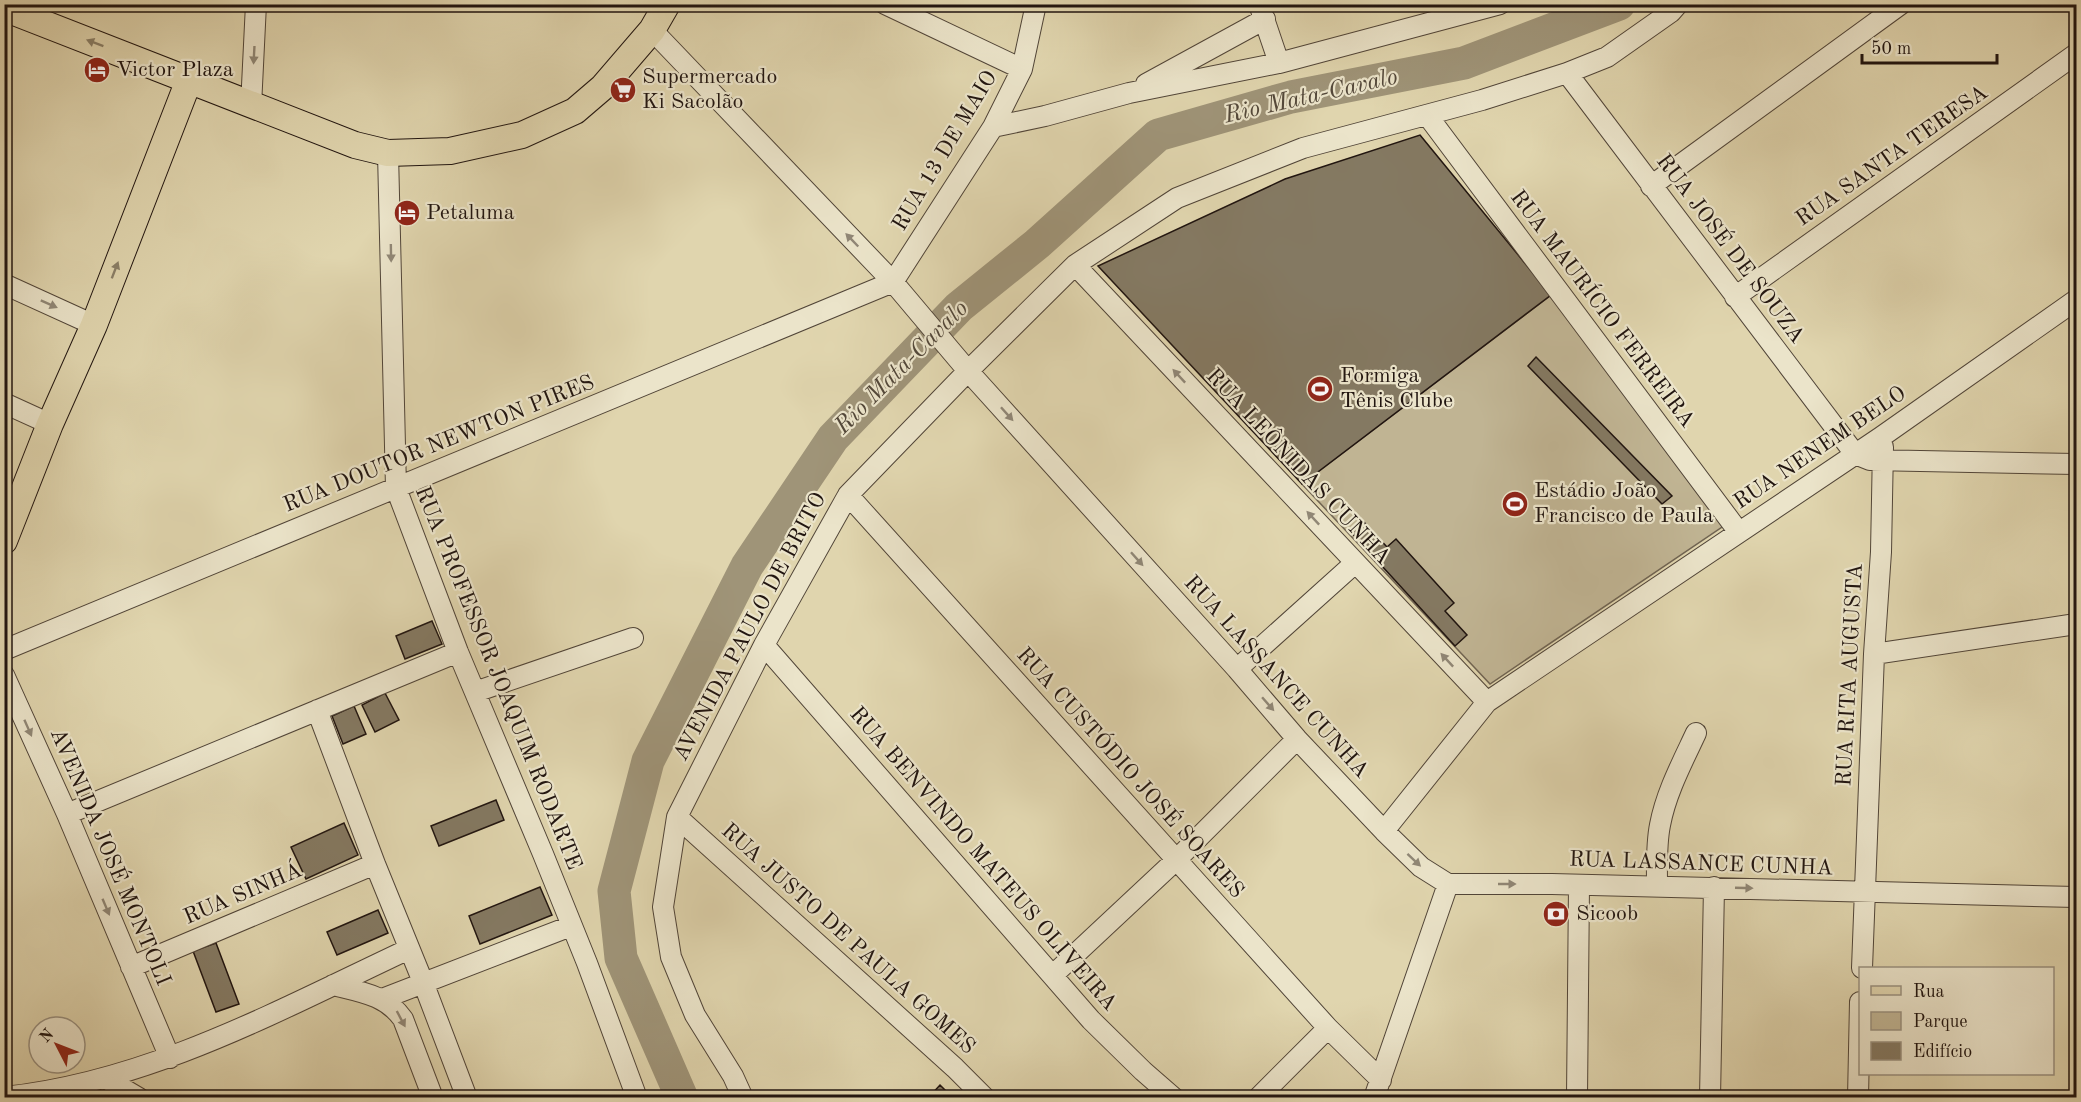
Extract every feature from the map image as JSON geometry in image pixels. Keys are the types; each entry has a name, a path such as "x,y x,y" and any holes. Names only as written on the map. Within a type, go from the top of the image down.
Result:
{"main road":[{"path":"4,8 251,106 355,145 388,153 450,151 522,135 575,111 603,87 652,30 667,4"},
{"path":"4,541 50,424 94,324 189,80"}],"street":[{"path":"251,106 256,4"},
{"path":"885,4 1022,69"},
{"name":"RUA 13 DE MAIO","path":"893,282 993,127 1022,69 1036,4"},
{"path":"993,127 1045,116 1129,93 1279,63 1500,4"},
{"name":"AVENIDA PAULO DE BRITO","path":"743,1098 733,1076 695,1015 672,957 663,907 677,817 764,645 848,495 968,370 1074,265 1177,198 1303,148 1427,116 1567,73 1607,57 1671,12 1678,4"},
{"path":"1651,186 1901,4"},
{"path":"1129,93 1262,12 1279,63"},
{"name":"RUA LASSANCE CUNHA","path":"652,30 893,282 968,370 1237,669 1297,739 1421,867 1448,884 1714,887 1864,893 2076,897"},
{"name":"RUA SANTA TERESA","path":"1735,297 2076,54"},
{"name":"RUA JOSÉ DE SOUZA","path":"1567,73 1855,454"},
{"name":"RUA MAURÍCIO FERREIRA","path":"1427,116 1738,531"},
{"name":"RUA PROFESSOR JOAQUIM RODARTE","path":"388,153 396,488 458,652 571,927 637,1098"},
{"name":"RUA LEÔNIDAS CUNHA","path":"1074,265 1487,702"},
{"name":"RUA DOUTOR NEWTON PIRES","path":"4,650 893,282"},
{"path":"4,284 94,324"},
{"name":"RUA NENEM BELO","path":"1384,831 1487,702 1738,531 1881,437 2076,300"},
{"path":"4,403 50,424"},
{"name":"RUA RITA AUGUSTA","path":"1862,967 1874,654 1881,552 1884,460 1881,437"},
{"path":"1855,454 1870,460 2076,464"},
{"name":"RUA CUSTÓDIO JOSÉ SOARES","path":"848,495 1328,1028 1377,1089"},
{"path":"1237,669 1355,563"},
{"path":"1874,654 2076,624"},
{"path":"476,692 633,638"},
{"name":"RUA BENVINDO MATEUS OLIVEIRA","path":"764,645 1091,1020 1174,1098"},
{"path":"67,814 458,652"},
{"name":"AVENIDA JOSÉ MONTOLI","path":"4,675 67,814 170,1058"},
{"path":"317,710 467,1098"},
{"path":"1657,886 1657,848 1660,824 1672,787 1696,733"},
{"path":"1053,975 1176,860 1297,739"},
{"name":"RUA JUSTO DE PAULA GOMES","path":"677,817 955,1068 985,1098"},
{"name":"RUA SINHÁ","path":"131,967 375,864"},
{"path":"1377,1089 1448,884"},
{"path":"1577,1098 1579,885"},
{"path":"1710,1098 1714,887"},
{"path":"382,999 571,927"},
{"path":"4,1097 38,1094 105,1078 170,1058 409,950"},
{"path":"333,985 382,999 396,1010 403,1019 433,1098"},
{"path":"1258,1098 1328,1028"},
{"path":"1858,1098 1859,1050"},
{"path":"105,1078 139,1098"}],"green space":[{"name":"Estádio João Francisco de Paula","path":"1551,295 1725,525 1490,684 1302,484"}],"building":[{"name":"Formiga Tênis Clube","path":"1420,135 1551,295 1302,484 1098,266 1285,179"},
{"path":"1536,357 1672,496 1662,504 1528,366"},
{"path":"1362,520 1387,547 1396,539 1454,603 1445,611 1467,635 1455,646 1350,531"},
{"path":"432,621 442,644 405,659 396,636"},
{"path":"385,693 399,720 375,732 362,705"},
{"path":"354,706 366,734 343,744 332,716"},
{"path":"496,800 504,820 439,846 431,826"},
{"path":"344,823 358,855 306,879 291,847"},
{"path":"540,887 552,915 480,944 469,916"},
{"path":"378,910 388,933 337,955 327,932"},
{"path":"216,943 239,1004 216,1012 193,951"},
{"path":"940,1085 953,1098 928,1098"}],"waterway":[{"name":"Rio Mata-Cavalo","path":"682,1098 621,958 614,891 648,761 747,566 833,438 959,307 1037,244 1158,135 1291,97 1464,63 1619,4"}],"place":[{"name":"Victor Plaza","path":"97,70"},
{"name":"Supermercado Ki Sacolão","path":"623,90"},
{"name":"Petaluma","path":"407,213"},
{"name":"Formiga Tênis Clube","path":"1320,389"},
{"name":"Estádio João Francisco de Paula","path":"1515,504"},
{"name":"Sicoob","path":"1556,914"}]}
